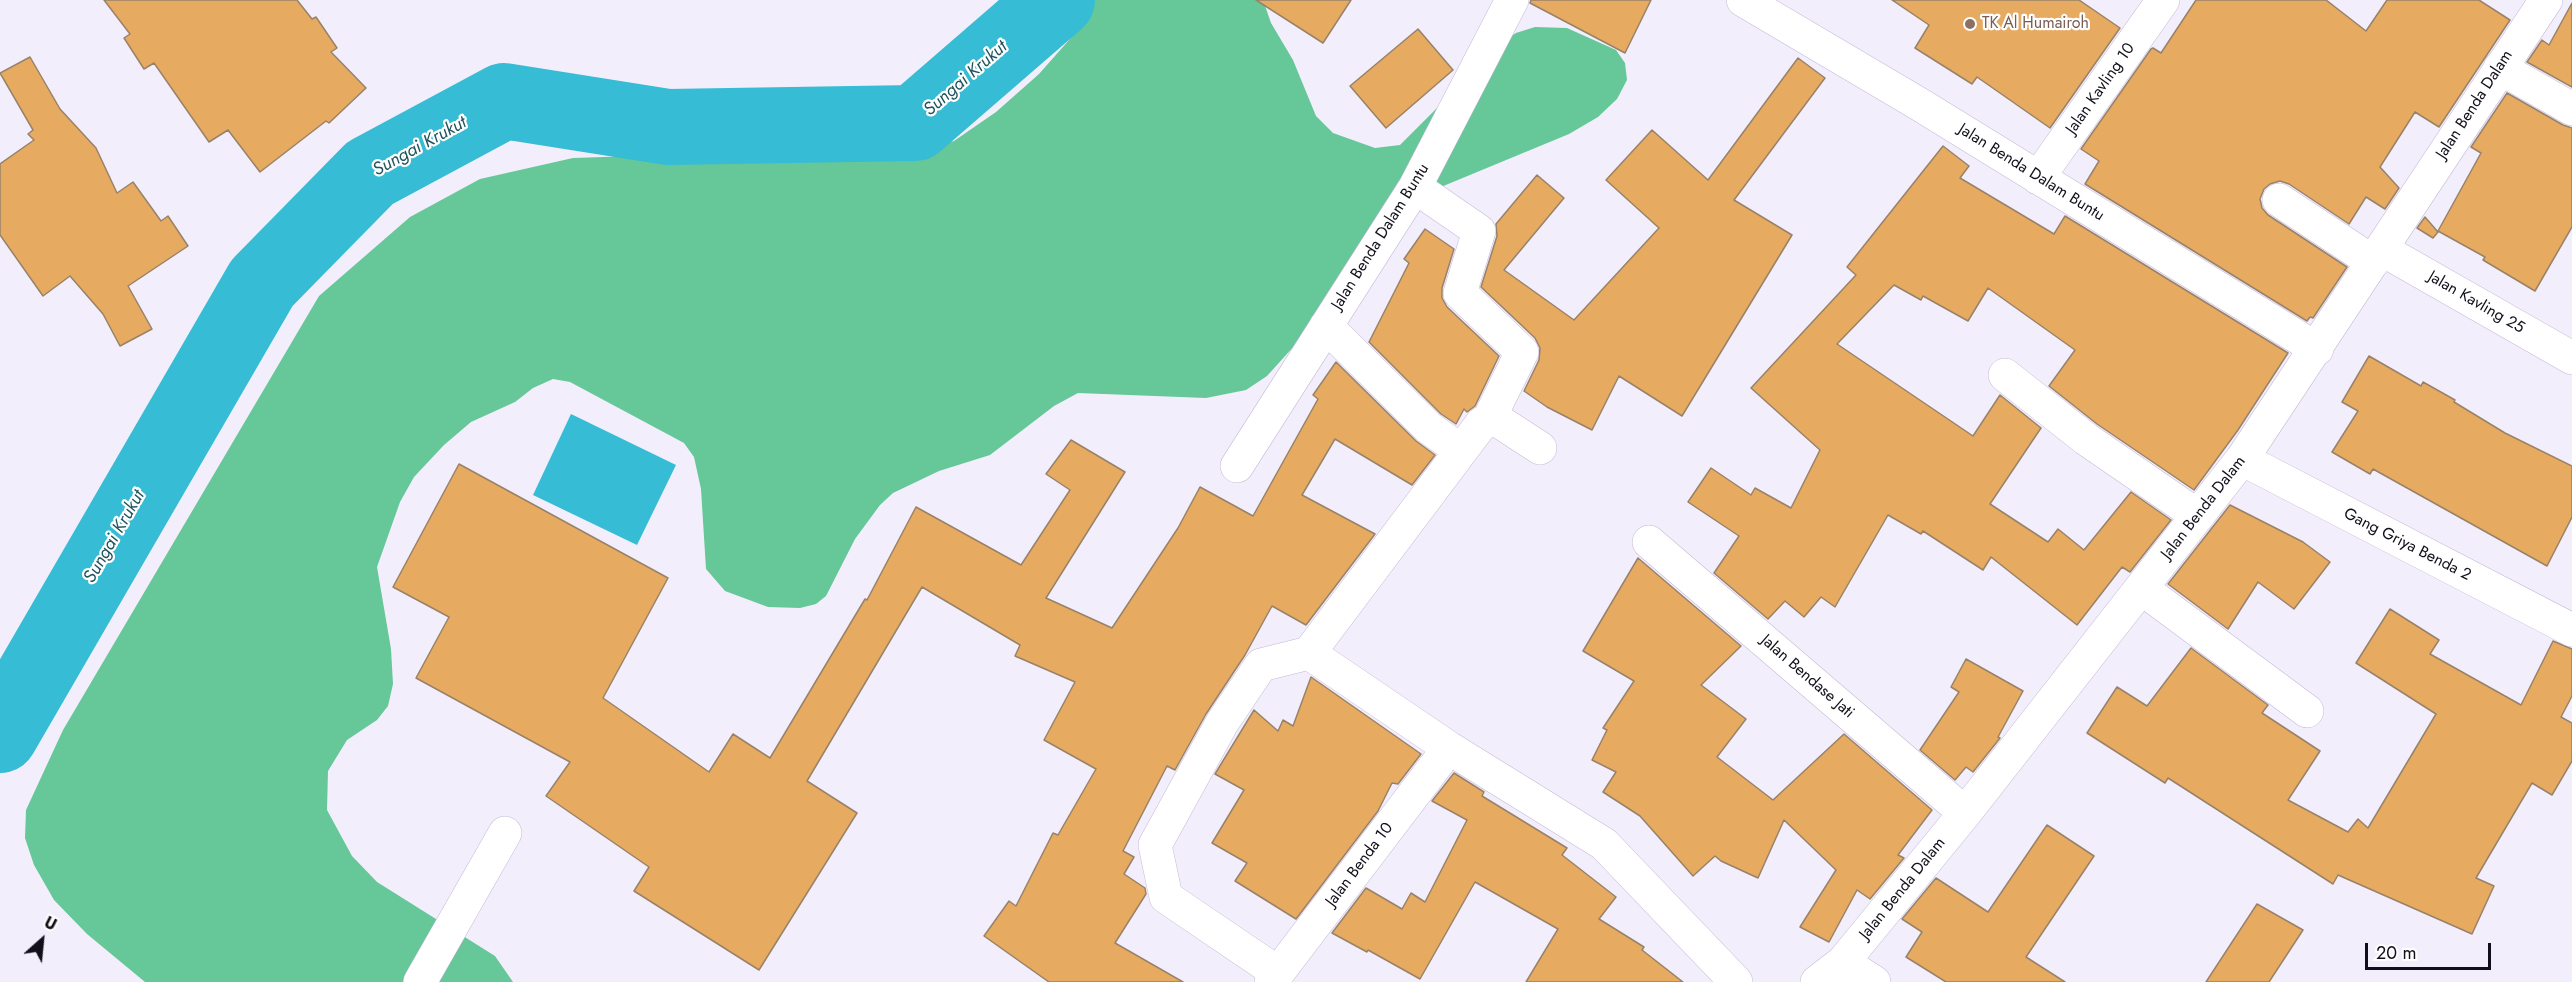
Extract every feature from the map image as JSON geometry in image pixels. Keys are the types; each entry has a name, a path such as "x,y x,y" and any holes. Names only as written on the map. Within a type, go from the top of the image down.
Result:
{"street":[{"name":"Jalan Benda Dalam Buntu","path":"1237,466 1415,187 1512,0"},
{"name":"Jalan Benda Dalam Buntu","path":"1743,0 2317,349"},
{"name":"Jalan Kavling 10","path":"2038,178 2163,0"},
{"name":"Jalan Benda Dalam","path":"1817,982 1844,962 1965,813 2242,459 2546,0"},
{"path":"2500,68 2572,109"},
{"path":"1274,978 1166,897 1155,845 1222,723 1261,665 1309,653 1460,450 1482,423 1489,419 1522,352 1460,293 1479,231 1415,187"},
{"name":"Jalan Kavling 25","path":"2279,200 2377,255 2572,358"},
{"path":"1326,326 1429,428 1460,450"},
{"path":"2005,375 2086,439 2198,516"},
{"path":"1489,419 1500,422 1540,448"},
{"name":"Gang Griya Benda 2","path":"2242,459 2572,630"},
{"name":"Jalan Bendase Jati","path":"1649,542 1965,813"},
{"path":"2141,588 2307,711"},
{"path":"1309,653 1449,748 1604,844 1736,982"},
{"name":"Jalan Benda 10","path":"1274,978 1449,748"},
{"path":"420,982 505,833"},
{"path":"1844,962 1874,982"}],"green space":[{"path":"1094,0 1263,0 1271,23 1293,60 1316,116 1333,133 1375,148 1400,145 1505,40 1516,33 1535,27 1567,28 1616,50 1625,63 1627,80 1617,99 1598,117 1569,134 1436,189 1267,376 1246,390 1206,398 1078,393 1054,406 990,455 939,471 893,493 880,505 855,539 826,596 816,604 800,608 768,607 725,591 706,569 701,489 694,457 684,443 570,382 553,379 533,388 515,402 471,422 444,445 414,477 400,502 377,567 391,649 393,684 388,706 377,720 347,740 328,771 327,810 352,856 377,882 495,956 513,982 145,982 87,934 54,900 34,865 25,838 26,810 63,730 319,296 410,217 480,179 573,158 697,154 869,160 954,141 996,112 1039,74 1077,31"}],"water":[{"path":"571,414 676,465 637,545 533,495"}],"building":[{"path":"104,0 297,0 312,19 316,17 337,48 331,52 366,88 329,123 326,121 260,172 228,130 209,142 154,63 144,69 124,38 130,34"},
{"path":"1256,0 1351,0 1323,43"},
{"path":"1531,0 1651,0 1625,53 1530,3"},
{"path":"1892,0 2079,0 2120,28 2050,128 1977,77 1972,84 1915,48 1929,25"},
{"path":"2196,0 2326,0 2366,31 2387,0 2479,0 2510,20 2439,127 2415,112 2380,167 2399,188 2385,209 2366,197 2349,224 2289,184 2280,181 2264,189 2260,199 2262,208 2268,215 2347,267 2313,318 2310,317 2307,321 2085,184 2099,161 2081,149 2151,49 2161,53"},
{"path":"2572,3 2572,87 2527,62 2542,40 2549,45"},
{"path":"1418,29 1453,70 1386,128 1350,86"},
{"path":"30,57 60,109 96,148 117,193 133,182 161,221 168,216 188,246 128,286 152,329 120,346 103,314 70,276 43,296 0,235 0,164 34,140 28,134 33,130 0,73"},
{"path":"1798,58 1825,78 1734,200 1792,235 1682,416 1619,376 1592,430 1547,407 1524,391 1539,360 1540,348 1535,338 1481,287 1497,236 1496,224 1537,175 1564,198 1504,270 1574,320 1659,228 1606,180 1652,130 1708,180"},
{"path":"2507,93 2572,128 2572,227 2535,291 2483,260 2485,257 2438,231 2481,153 2471,147"},
{"path":"1943,146 1969,166 1960,178 2054,234 2065,216 2288,353 2238,430 2194,490 2097,424 2049,386 2075,350 1988,288 1968,321 1923,296 1921,300 1894,285 1837,344 1973,436 2000,395 2041,428 1990,504 2048,542 2058,529 2084,550 2131,492 2171,520 2130,572 2122,567 2077,625 1991,557 1983,570 1923,531 1921,534 1888,515 1835,607 1821,597 1804,617 1785,601 1768,619 1714,573 1739,536 1688,502 1711,468 1751,495 1755,488 1791,508 1820,450 1751,388 1856,275 1847,267"},
{"path":"2425,217 2438,232 2433,238 2417,228"},
{"path":"1425,229 1454,249 1442,288 1442,298 1447,307 1499,356 1475,406 1467,412 1464,409 1456,424 1441,414 1369,342 1409,263 1404,259"},
{"path":"2369,356 2421,386 2423,382 2455,400 2454,402 2505,433 2572,466 2572,517 2547,566 2373,469 2370,474 2332,452 2358,411 2342,402"},
{"path":"1336,362 1416,441 1435,455 1412,485 1335,439 1302,495 1375,534 1306,625 1272,606 1245,655 1206,714 1175,770 1167,766 1123,851 1134,857 1124,874 1145,888 1146,894 1115,943 1183,982 1049,982 984,936 1009,901 1016,906 1053,833 1058,835 1096,769 1044,740 1075,682 1015,656 1020,645 922,587 807,781 857,813 759,970 634,891 649,867 546,796 570,762 416,678 449,617 393,587 459,464 668,578 603,698 709,772 733,734 770,758 865,599 867,600 916,507 1021,565 1070,490 1046,474 1071,440 1125,472 1046,598 1112,628 1178,528 1200,487 1253,516 1318,399 1313,395"},
{"path":"2230,505 2303,542 2330,562 2294,609 2258,582 2228,629 2168,584"},
{"path":"1638,558 1741,646 1701,685 1746,719 1717,757 1773,800 1844,734 1932,810 1898,855 1904,858 1870,899 1857,890 1829,942 1800,927 1836,870 1784,820 1758,878 1715,856 1693,876 1640,816 1603,792 1616,772 1592,760 1607,730 1603,728 1634,681 1583,651"},
{"path":"2390,609 2439,640 2430,654 2521,705 2553,641 2572,649 2572,696 2561,717 2572,723 2572,761 2552,795 2532,783 2476,878 2494,886 2472,934 2338,875 2333,884 2168,778 2165,783 2087,733 2117,687 2147,706 2191,648 2268,705 2262,713 2320,751 2288,800 2348,832 2358,819 2368,828 2436,714 2356,663"},
{"path":"1966,659 2023,691 1998,737 2000,738 1973,772 1966,767 1955,780 1920,750 1959,692 1951,687"},
{"path":"1311,677 1421,754 1398,784 1392,783 1378,811 1296,919 1235,881 1247,863 1212,843 1244,790 1215,774 1254,710 1278,731 1283,720 1293,726"},
{"path":"1454,773 1484,792 1482,796 1567,848 1562,855 1616,897 1599,919 1644,947 1642,950 1683,982 1526,982 1558,929 1475,882 1420,979 1332,933 1366,888 1402,909 1411,893 1425,902 1467,820 1432,801"},
{"path":"2047,825 2094,856 2026,957 2065,982 1946,982 1906,957 1922,932 1902,919 1936,878 1988,912"},
{"path":"2257,904 2303,930 2269,982 2206,982"}],"waterway":[{"name":"Sungai Krukut","path":"0,735 262,283 370,173 504,101 668,127 915,123 1057,0"}],"place":[{"name":"TK Al Humairoh","path":"1970,24"}]}
